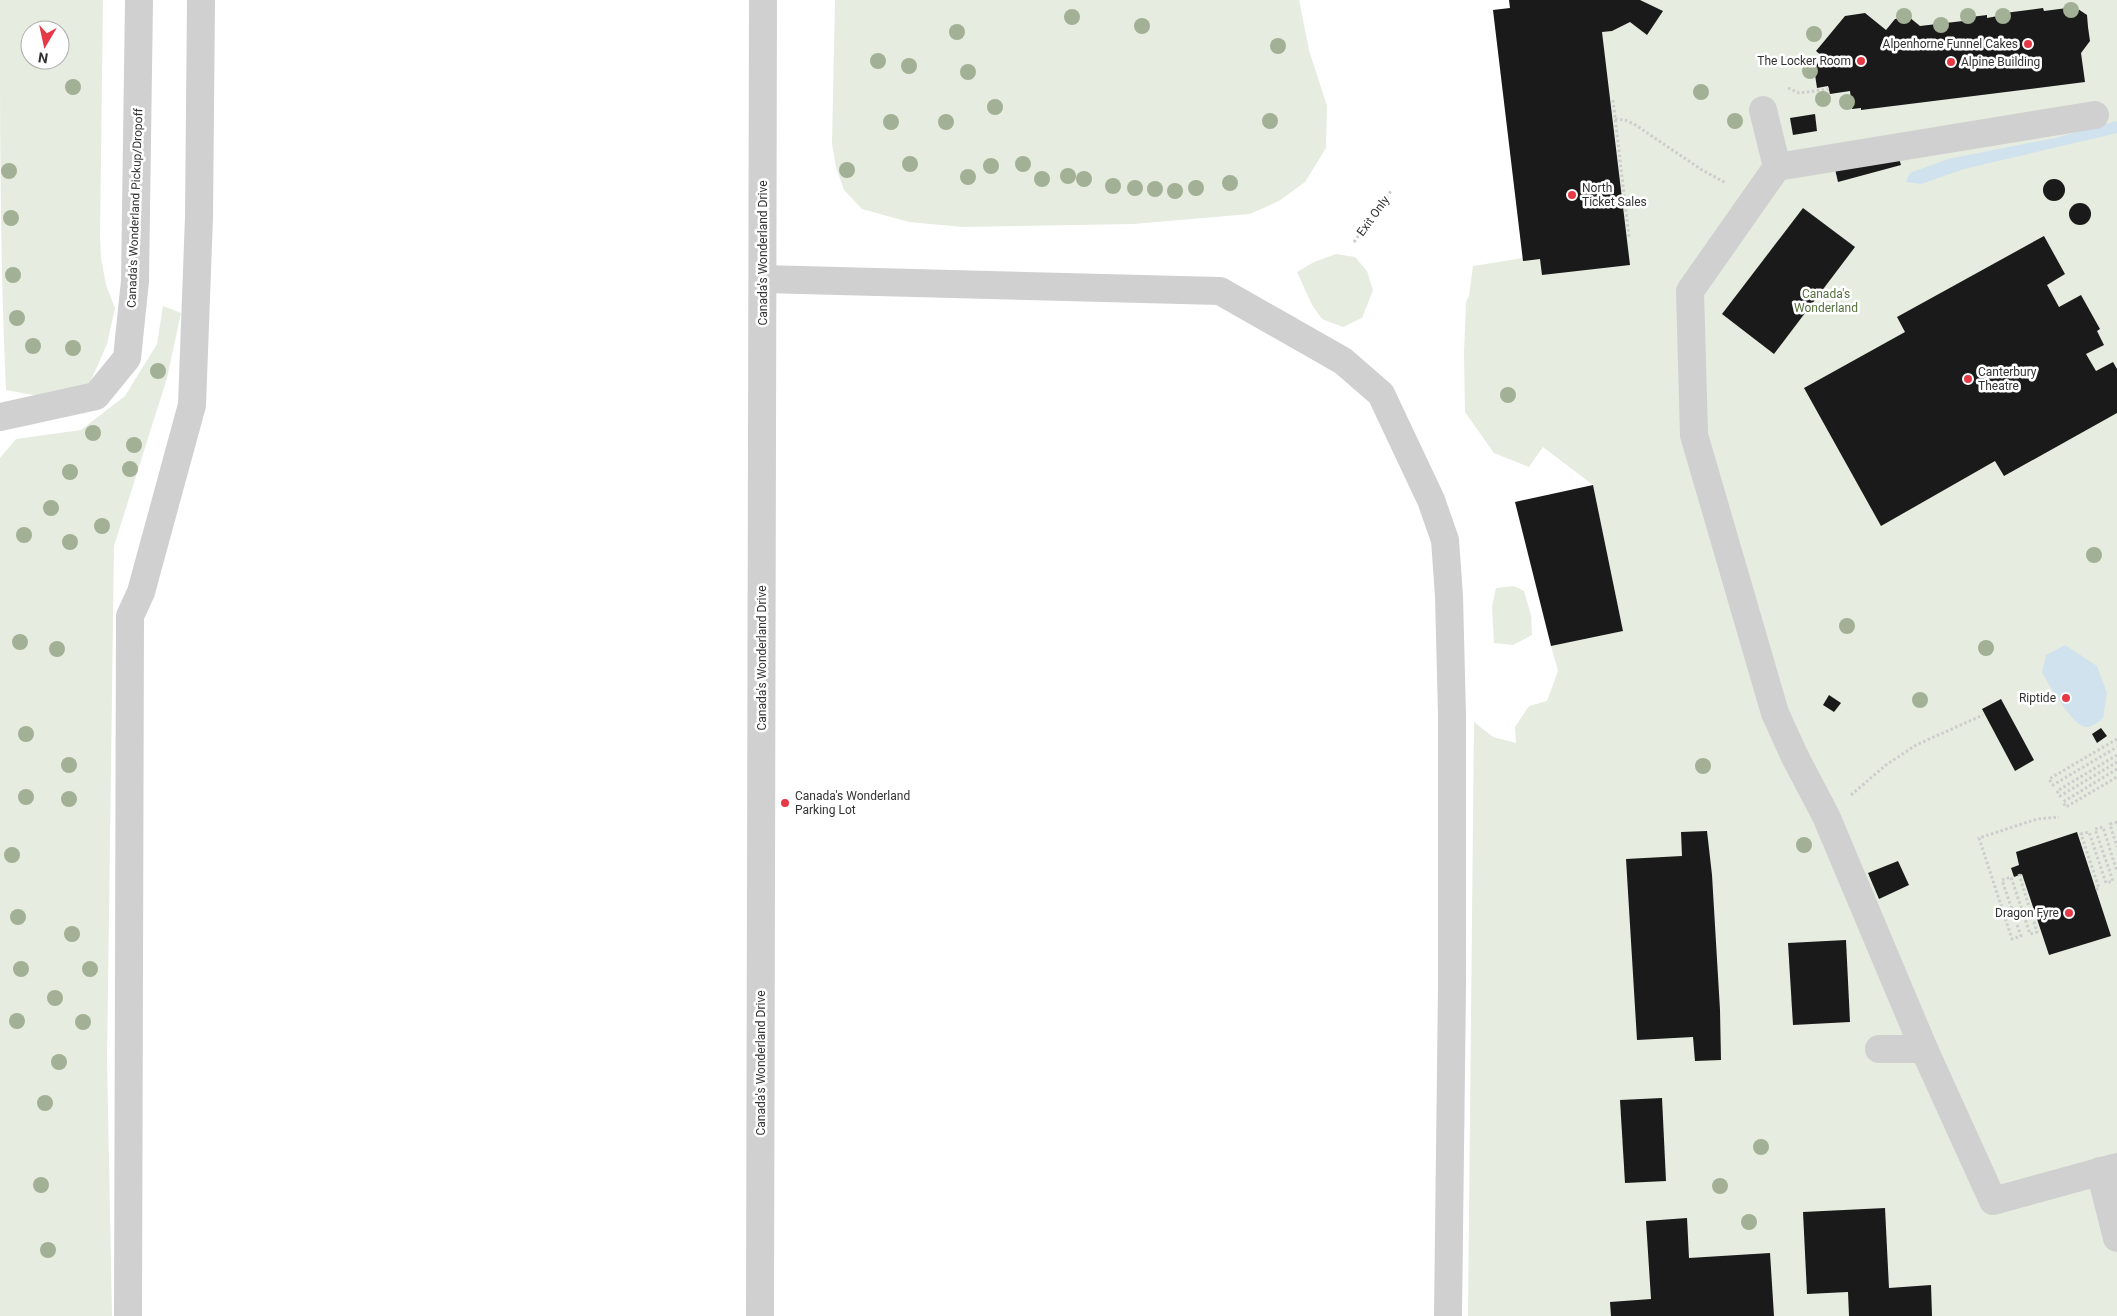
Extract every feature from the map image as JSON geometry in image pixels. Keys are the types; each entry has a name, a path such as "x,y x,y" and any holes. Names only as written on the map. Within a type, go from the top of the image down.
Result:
{"lane":[{"name":"Canada's Wonderland Pickup/Dropoff","path":"0,417 96,396 127,358 135,282 139,0"},
{"path":"128,1316 130,616 141,592 192,405 199,217 201,0"},
{"name":"Canada's Wonderland Drive","path":"760,1316 764,0"},
{"path":"1763,110 1777,167"},
{"path":"2095,115 1777,167 1690,291 1694,435 1775,713 1794,757 1826,816 1924,1049 1992,1200 2109,1169 2117,1238"},
{"path":"762,279 1220,291 1344,360 1381,394 1431,500 1445,540 1449,596 1452,715 1452,994 1448,1316"},
{"path":"1879,1049 1924,1049"}],"path":[{"path":"1782,86 1799,93 1829,89"},
{"path":"1613,100 1630,237"},
{"path":"1615,119 1625,120 1634,124 1712,177 1758,194"},
{"name":"Exit Only","path":"1354,242 1391,191"},
{"path":"1826,816 1886,765 1916,745 1983,715"},
{"path":"2117,739 2049,779 2053,785 2117,747"},
{"path":"2117,755 2056,791 2060,796 2117,762"},
{"path":"2117,769 2063,802 2066,807 2117,777"},
{"path":"2019,874 2037,932 2030,934 2011,878 2002,880 2020,936 2012,939 1979,838 2037,819 2059,817"},
{"path":"2117,822 2110,824 2117,846"},
{"path":"2096,890 2099,888 2081,834 2088,832 2106,883 2113,881 2096,829 2103,827 2117,872"}],"green space":[{"path":"0,0 103,0 100,235 101,258 106,285 115,308 107,344 88,387 49,398 6,390 0,146"},
{"path":"835,0 1299,0 1309,50 1327,106 1326,148 1305,182 1279,201 1250,214 1133,224 964,227 909,222 862,209 844,190 836,167 832,144"},
{"name":"Canada's Wonderland","path":"1509,0 2117,0 2117,1316 1468,1316 1474,722 1493,737 1516,743 1515,727 1529,706 1547,701 1558,671 1551,646 1623,631 1593,485 1543,447 1529,467 1494,453 1465,412 1464,353 1466,302 1469,296 1473,266 1523,258 1493,10 1510,8"},
{"path":"1336,254 1355,257 1367,271 1373,290 1362,318 1343,327 1322,319 1312,305 1297,272 1314,262"},
{"path":"163,306 181,313 167,378 114,546 107,1060 112,1316 0,1316 0,458 16,439 81,430 125,396 157,344"},
{"path":"1514,586 1524,591 1531,615 1532,635 1513,645 1494,643 1492,607 1496,588"}],"water":[{"path":"2117,121 2117,133 1964,169 1921,184 1906,182 1910,173 1948,159 2055,138"},
{"path":"2065,645 2097,666 2107,693 2103,718 2091,726 2086,727 2074,720 2061,704 2042,672 2046,655"}],"building":[{"path":"1509,0 1640,0 1663,11 1647,35 1630,22 1612,31 1602,32 1630,265 1542,275 1540,259 1523,261 1493,10 1510,8"},
{"name":"Alpine Building","path":"2075,7 2087,15 2090,41 2081,53 2085,82 1861,110 1861,108 1852,109 1850,91 1830,94 1828,86 1817,88 1814,68 1823,57 1816,51 1845,16 1865,13 1886,30 1895,19 1909,17 1920,26 1963,21 1963,18 1987,15 1987,18 1998,16 1997,14 2043,8 2044,11"},
{"path":"1815,114 1817,131 1793,135 1790,118"},
{"path":"1897,152 1901,165 1838,182 1835,169"},
{"path":"2054,179 2062,182 2065,190 2062,198 2054,201 2046,198 2043,190 2046,182"},
{"path":"2080,203 2088,206 2091,214 2088,222 2080,225 2072,222 2069,214 2072,206"},
{"path":"1803,208 1855,247 1774,354 1722,314"},
{"name":"Canterbury Theatre","path":"2044,236 2065,274 2047,285 2059,307 2081,295 2100,329 2097,331 2104,345 2086,354 2096,371 2113,362 2117,369 2117,413 2004,476 1995,461 1881,526 1804,388 1905,332 1897,317"},
{"path":"1593,485 1623,631 1551,646 1515,502"},
{"path":"1829,695 1841,703 1834,712 1823,705"},
{"path":"2001,699 2034,760 2015,771 1982,709"},
{"path":"2101,728 2107,736 2097,743 2092,734"},
{"path":"1707,831 1712,875 1721,1060 1695,1061 1693,1037 1637,1040 1626,859 1682,856 1681,832"},
{"name":"Dragon Fyre","path":"2077,832 2111,936 2049,955 2022,874 2014,877 2011,868 2019,865 2016,852"},
{"path":"1898,861 1909,885 1879,899 1868,873"},
{"path":"1846,940 1850,1022 1793,1025 1788,943"},
{"path":"1662,1098 1666,1181 1625,1183 1620,1100"},
{"path":"1885,1208 1889,1288 1931,1285 1932,1316 1849,1316 1848,1292 1807,1294 1803,1212"},
{"path":"1687,1218 1689,1258 1770,1253 1774,1316 1611,1316 1610,1302 1651,1299 1646,1221"}],"place":[{"name":"Alpenhorne Funnel Cakes","path":"2028,44"},
{"name":"The Locker Room","path":"1861,61"},
{"name":"Alpine Building","path":"1951,62"},
{"name":"North Ticket Sales","path":"1572,195"},
{"name":"Canterbury Theatre","path":"1968,379"},
{"name":"Riptide","path":"2066,698"},
{"name":"Canada's Wonderland Parking Lot","path":"785,803"},
{"name":"Dragon Fyre","path":"2069,913"}]}
